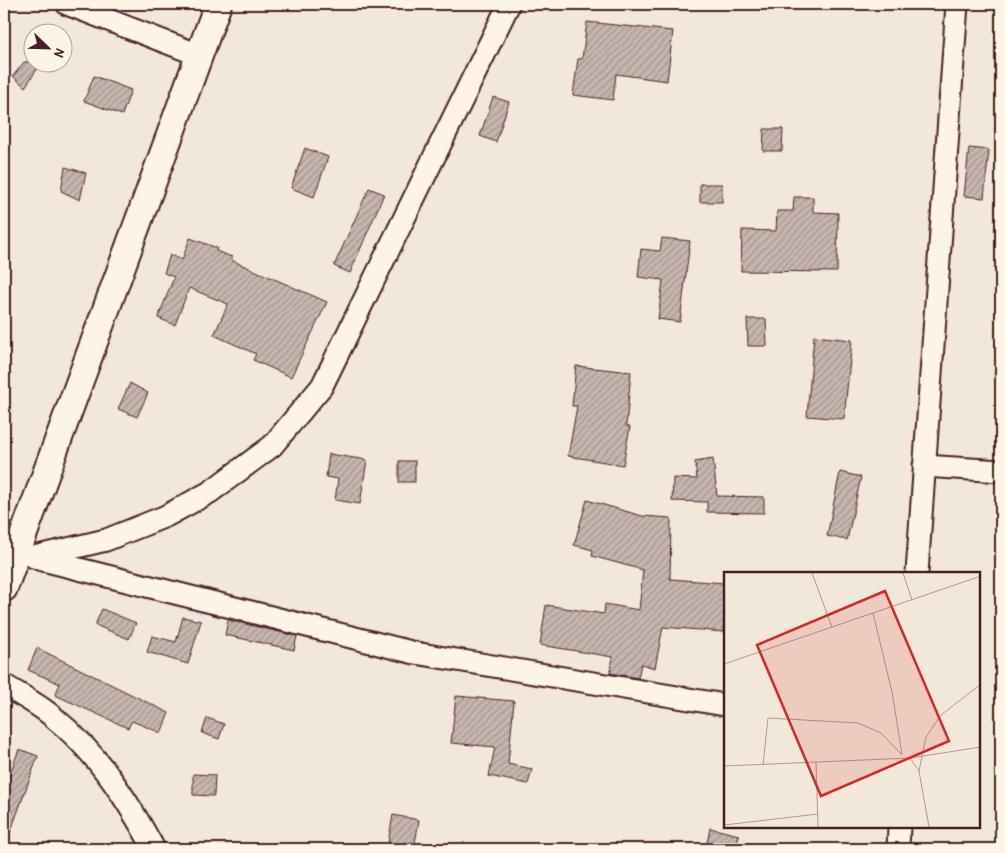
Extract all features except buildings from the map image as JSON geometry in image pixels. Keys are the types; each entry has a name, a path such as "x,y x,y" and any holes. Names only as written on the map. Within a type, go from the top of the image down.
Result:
{"street":[{"path":"67,4 199,55"},
{"path":"4,588 26,554 218,4"},
{"path":"26,554 106,540 166,516 210,492 272,446 322,386 509,4"},
{"path":"917,572 957,4"},
{"path":"924,466 1001,471"},
{"path":"26,554 415,653 724,705"},
{"path":"4,685 51,715 95,758 126,798 154,849"},
{"path":"898,849 899,828"}]}
